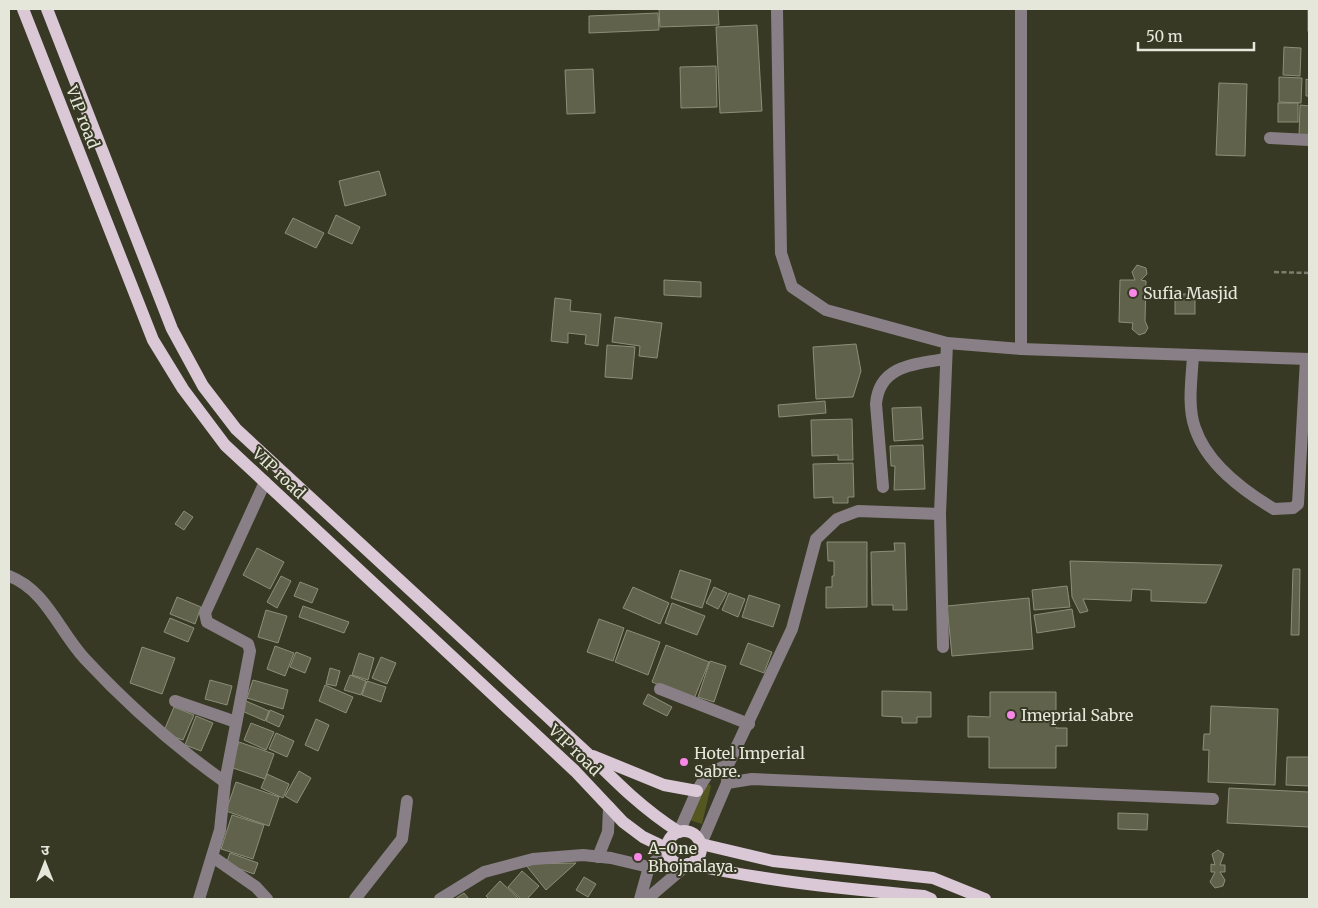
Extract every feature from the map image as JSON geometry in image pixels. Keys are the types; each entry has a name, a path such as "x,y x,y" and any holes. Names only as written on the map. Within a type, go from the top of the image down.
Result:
{"main road":[{"name":"VIP road","path":"23,9 153,340 183,389 225,444 568,764 623,822 643,837 668,849"},
{"name":"VIP road","path":"47,9 172,329 203,386 236,429 588,754 650,814 679,832"},
{"path":"588,754 664,785 697,791"},
{"path":"931,899 924,896 812,886 748,877 683,864 672,859 668,849 670,838 679,832 694,834 701,844 773,861 933,878 985,899"},
{"path":"688,864 698,858 701,844"}],"street":[{"path":"777,9 781,253 792,287 826,310 947,342 1021,349 1308,359 1298,504 1293,508 1274,509 1227,476 1203,446 1194,427 1192,411 1193,355"},
{"path":"1021,9 1021,349"},
{"path":"1270,138 1309,140"},
{"path":"943,647 940,514 947,342"},
{"path":"883,487 876,394 884,379 896,370 912,364 946,359"},
{"path":"199,899 220,830 225,782 250,647 207,622 205,613 265,482"},
{"path":"701,844 727,783 728,765 749,724 792,629 816,539 837,519 858,511 940,514"},
{"path":"9,576 20,580 34,591 46,604 84,659 159,731 187,755 225,782"},
{"path":"660,689 749,724"},
{"path":"175,701 236,722"},
{"path":"679,832 697,791 708,773 728,765"},
{"path":"727,783 752,779 1213,799"},
{"path":"355,899 402,840 407,801"},
{"path":"598,857 608,832 609,807"},
{"path":"640,899 649,866 668,849"},
{"path":"440,899 484,872 533,859 583,855 649,866"},
{"path":"213,857 256,887 267,899"},
{"path":"646,899 688,864"}],"path":[{"path":"1274,272 1309,274"}],"green space":[{"path":"709,784 711,786 702,824 680,817"}],"building":[{"path":"659,9 718,9 719,25 660,27"},
{"path":"1309,9 1309,31 1308,31"},
{"path":"658,13 659,30 589,33 589,16"},
{"path":"757,25 762,111 720,113 716,27"},
{"path":"1284,47 1301,48 1300,76 1283,75"},
{"path":"716,66 717,107 681,108 680,67"},
{"path":"593,69 595,113 567,114 565,70"},
{"path":"1279,77 1302,78 1301,103 1279,102"},
{"path":"1306,79 1309,80 1309,96 1306,96"},
{"path":"1219,83 1247,84 1245,156 1216,155"},
{"path":"1278,103 1298,103 1298,122 1278,122"},
{"path":"1300,105 1309,106 1309,137 1299,137"},
{"path":"379,171 386,195 345,206 339,181"},
{"path":"336,215 360,227 352,244 328,233"},
{"path":"293,218 324,233 316,248 285,233"},
{"name":"Sufia Masjid","path":"1137,265 1146,268 1147,274 1141,280 1146,281 1145,321 1148,328 1145,333 1139,335 1132,329 1133,323 1119,322 1120,280 1135,280 1132,272"},
{"path":"664,280 701,282 701,297 664,295"},
{"path":"1175,294 1195,294 1195,314 1175,314"},
{"path":"555,298 571,300 570,311 601,314 598,346 585,344 586,335 568,333 568,343 551,341"},
{"path":"615,317 662,323 657,358 639,356 640,346 612,342"},
{"path":"856,344 861,371 853,397 816,399 813,347"},
{"path":"607,345 635,347 632,379 605,377"},
{"path":"825,401 826,413 779,417 778,405"},
{"path":"921,407 923,439 894,441 892,408"},
{"path":"852,419 853,460 838,460 838,455 812,456 811,420"},
{"path":"923,445 925,489 894,490 895,466 891,466 890,446"},
{"path":"853,463 854,497 848,497 848,503 833,503 833,497 814,498 813,464"},
{"path":"184,511 193,517 184,530 175,524"},
{"path":"827,542 867,542 867,607 826,608 826,587 832,587 832,576 834,576 834,561 828,561"},
{"path":"894,543 905,543 907,610 893,610 893,605 872,605 871,552 895,551"},
{"path":"257,548 284,562 270,589 243,575"},
{"path":"1070,561 1222,565 1206,603 1151,601 1151,590 1132,589 1131,601 1083,599 1088,611 1080,613 1072,597"},
{"path":"1293,569 1300,569 1299,635 1291,635"},
{"path":"680,570 711,580 702,608 671,598"},
{"path":"281,576 291,581 277,608 267,602"},
{"path":"300,582 318,589 312,603 294,596"},
{"path":"1067,586 1070,607 1034,610 1032,590"},
{"path":"633,587 669,603 660,624 623,608"},
{"path":"714,587 727,593 718,609 706,603"},
{"path":"729,593 745,599 738,617 722,610"},
{"path":"749,595 780,605 773,627 742,617"},
{"path":"177,597 201,607 195,624 170,614"},
{"path":"1029,598 1033,649 952,656 947,606"},
{"path":"672,603 705,616 697,635 665,623"},
{"path":"303,606 349,622 344,633 299,617"},
{"path":"1072,609 1075,627 1037,633 1034,615"},
{"path":"266,610 287,616 278,643 258,637"},
{"path":"170,618 194,628 188,642 164,632"},
{"path":"599,619 624,628 613,661 587,652"},
{"path":"627,630 660,642 648,675 615,662"},
{"path":"748,643 772,652 764,673 740,664"},
{"path":"666,645 709,662 694,699 652,682"},
{"path":"275,646 294,653 285,676 267,669"},
{"path":"142,647 175,658 162,694 130,683"},
{"path":"296,652 311,658 305,673 290,667"},
{"path":"359,653 374,658 368,680 352,675"},
{"path":"381,657 396,663 387,684 372,678"},
{"path":"710,661 726,666 714,702 698,697"},
{"path":"330,668 340,671 336,686 326,684"},
{"path":"350,675 366,681 361,695 344,690"},
{"path":"210,680 232,686 227,705 205,699"},
{"path":"253,680 288,690 283,709 247,698"},
{"path":"367,681 386,687 381,702 362,695"},
{"path":"325,685 353,697 346,713 319,701"},
{"path":"882,691 931,692 931,717 917,717 917,723 902,723 902,717 882,716"},
{"path":"990,692 1056,692 1056,728 1067,728 1067,746 1056,746 1056,768 989,768 989,737 968,737 968,716 990,717"},
{"path":"648,694 672,707 667,716 643,704"},
{"path":"246,701 269,711 265,721 242,711"},
{"path":"1211,706 1278,709 1275,785 1208,782 1209,750 1203,750 1204,734 1210,734"},
{"path":"174,707 194,715 183,740 163,733"},
{"path":"270,710 284,716 279,727 266,721"},
{"path":"196,716 213,723 201,751 185,745"},
{"path":"316,719 329,725 318,751 305,745"},
{"path":"251,723 274,732 266,750 244,740"},
{"path":"276,733 294,741 287,757 269,749"},
{"path":"239,742 274,754 265,779 230,767"},
{"path":"1287,757 1309,757 1309,786 1286,785"},
{"path":"299,771 311,778 297,803 285,796"},
{"path":"267,774 289,784 283,798 261,788"},
{"path":"236,782 279,797 269,826 226,811"},
{"path":"1229,788 1309,792 1309,827 1227,823"},
{"path":"1118,813 1148,814 1147,830 1118,829"},
{"path":"232,815 264,825 253,859 221,849"},
{"path":"1218,850 1224,854 1220,865 1225,865 1225,872 1220,872 1225,880 1223,886 1215,888 1210,882 1215,872 1211,872 1211,864 1215,865 1212,854"},
{"path":"230,853 258,863 254,874 226,864"},
{"path":"576,863 546,890 525,864"},
{"path":"522,871 539,886 527,899 521,899 508,887"},
{"path":"584,877 596,884 588,897 576,890"},
{"path":"500,881 519,899 489,899 486,896"},
{"path":"464,893 469,899 455,899"}],"place":[{"name":"Sufia Masjid","path":"1133,293"},
{"name":"Imeprial Sabre","path":"1011,715"},
{"name":"Hotel Imperial Sabre.","path":"684,762"},
{"name":"A-One Bhojnalaya.","path":"638,857"}]}
